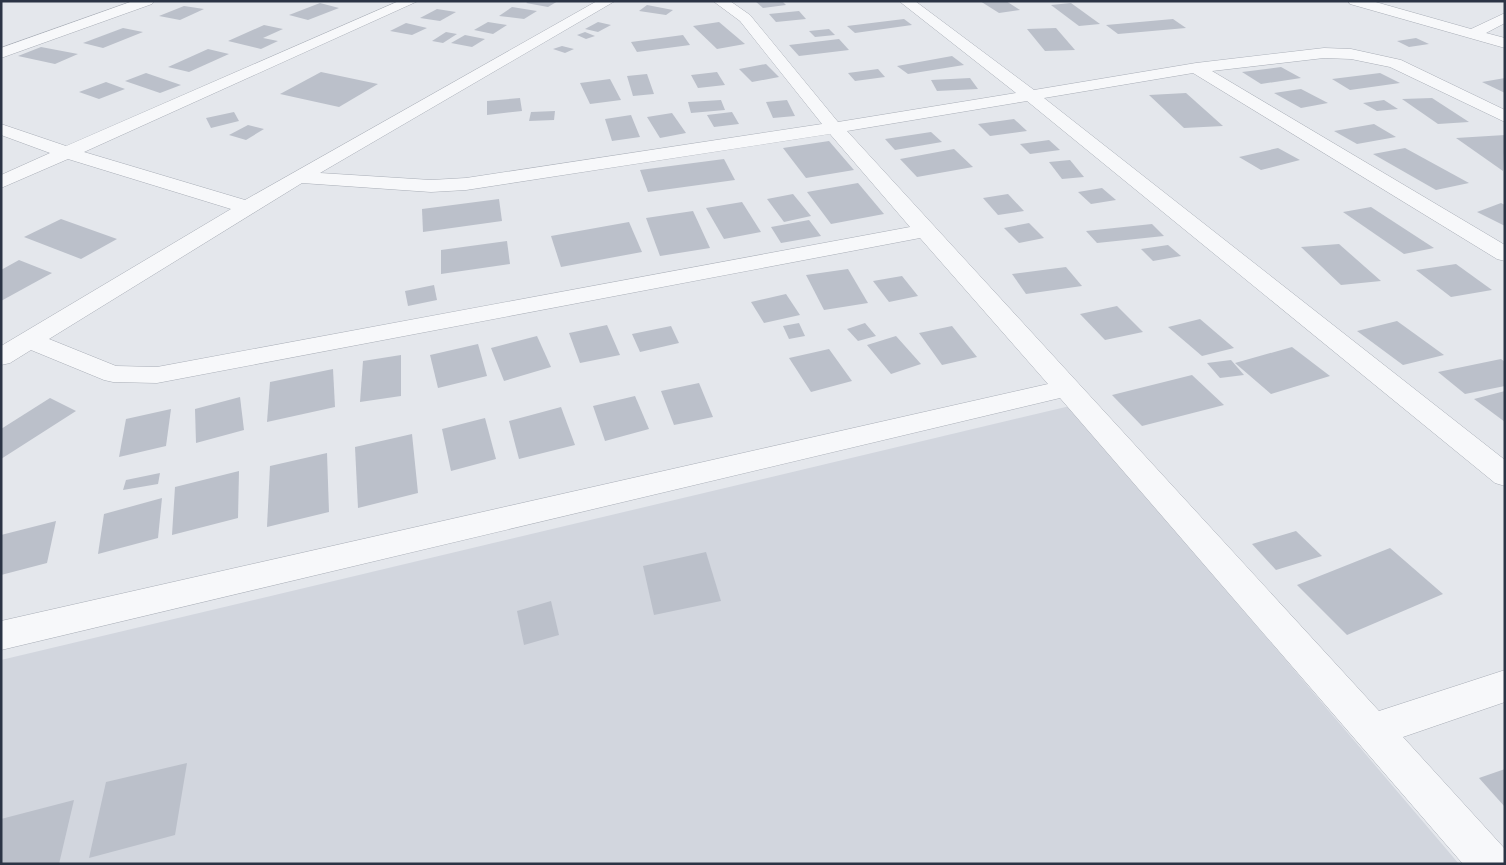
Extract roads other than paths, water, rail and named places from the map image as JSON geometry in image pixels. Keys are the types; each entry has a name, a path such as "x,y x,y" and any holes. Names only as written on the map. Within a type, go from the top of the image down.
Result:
{"street":[{"path":"1,53 147,1"},
{"path":"1,182 410,1"},
{"path":"1,357 298,177 608,1"},
{"path":"720,1 745,18 834,128 1373,730 1490,864"},
{"path":"906,1 1030,96 1505,476"},
{"path":"1355,1 1505,43"},
{"path":"1472,34 1505,17"},
{"path":"298,177 431,186 466,184 834,128 1196,68 1324,53 1370,57 1394,63 1505,117"},
{"path":"1196,68 1505,254"},
{"path":"1,129 67,153 248,208"},
{"path":"30,340 113,374 157,375 926,230"},
{"path":"1,636 1068,388"},
{"path":"1373,730 1505,686"}]}
